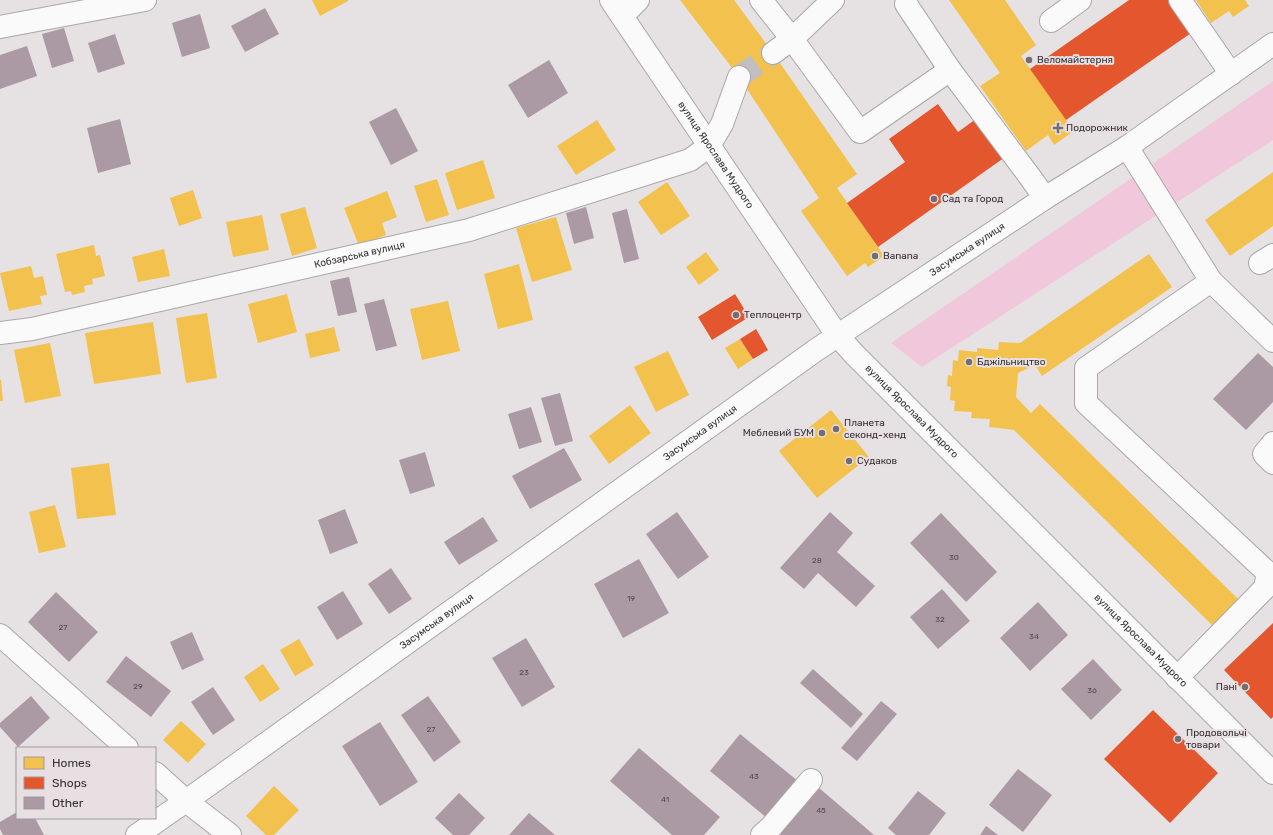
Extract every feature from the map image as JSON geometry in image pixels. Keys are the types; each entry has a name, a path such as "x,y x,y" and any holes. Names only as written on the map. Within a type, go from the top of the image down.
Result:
{"street":[{"path":"0,27 145,0"},
{"path":"616,8 638,0"},
{"path":"761,0 792,39 860,132 950,70"},
{"path":"773,53 792,39 833,0"},
{"path":"1051,21 1080,0"},
{"path":"1180,0 1231,74"},
{"path":"906,4 950,70 1045,198"},
{"name":"вулиця Ярослава Мудрого","path":"616,8 837,335 859,359 1273,773"},
{"name":"Засумська вулиця","path":"137,835 186,802 837,335 1045,198 1127,147 1273,44"},
{"path":"709,146 722,124 739,77"},
{"name":"Кобзарська вулиця","path":"0,333 40,327 468,230 690,160 709,146"},
{"path":"1127,147 1211,281 1273,341"},
{"path":"1177,678 1265,588 1268,573 1086,403 1086,368 1211,281"},
{"path":"1273,443 1264,454 1273,463"},
{"path":"0,635 126,747"},
{"path":"156,774 186,802 230,835"},
{"path":"762,835 771,827 811,780"}],"shaded area":[{"path":"1273,81 1273,140 922,367 891,343"}],"building: Homes":[{"path":"312,0 348,0 348,1 320,16"},
{"path":"680,0 734,0 773,53 857,174 837,188 884,256 868,267 865,263 847,276 801,211 819,198 739,77"},
{"path":"949,0 1005,0 1036,45 1021,56 1074,131 1054,145 1048,135 1026,151 980,86 1000,73"},
{"path":"1196,0 1245,0 1249,6 1233,17 1229,11 1211,23"},
{"path":"597,120 616,150 576,175 557,146"},
{"path":"483,160 495,198 457,210 445,173"},
{"path":"1273,172 1273,226 1230,256 1205,220"},
{"path":"437,179 449,215 426,222 414,186"},
{"path":"667,182 690,216 661,235 638,202"},
{"path":"193,190 202,218 179,226 170,198"},
{"path":"387,191 397,217 382,223 386,235 359,246 344,208"},
{"path":"305,207 317,248 292,256 280,214"},
{"path":"262,215 269,250 233,257 226,222"},
{"path":"556,217 572,270 532,282 516,228"},
{"path":"94,245 96,256 100,255 105,276 92,279 93,284 84,286 85,292 72,295 71,291 65,292 56,254"},
{"path":"164,249 170,276 138,282 132,257"},
{"path":"706,252 719,270 699,285 686,267"},
{"path":"1149,254 1172,287 1042,376 1035,365 1018,373 1016,397 1031,413 1040,404 1238,599 1212,625 1014,430 989,427 990,419 971,418 972,412 954,411 955,401 950,400 951,387 947,386 948,375 952,376 953,360 958,361 959,350 977,352 977,348 998,350 999,342 1020,343"},
{"path":"519,264 533,320 498,329 484,274"},
{"path":"31,266 34,278 43,276 47,295 40,296 42,304 9,311 0,273"},
{"path":"287,294 297,332 258,343 248,304"},
{"path":"448,301 460,351 422,360 410,309"},
{"path":"207,313 217,378 186,383 176,318"},
{"path":"153,322 161,374 94,384 85,333"},
{"path":"334,327 340,351 310,358 305,334"},
{"path":"740,339 753,359 738,369 725,348"},
{"path":"50,343 61,396 25,403 14,350"},
{"path":"668,351 689,395 656,412 634,367"},
{"path":"1,380 3,401 0,401"},
{"path":"630,405 651,433 609,464 589,436"},
{"path":"831,410 869,457 817,498 779,451"},
{"path":"109,463 116,515 77,519 71,468"},
{"path":"55,505 66,547 39,553 29,512"},
{"path":"299,639 314,665 295,676 280,650"},
{"path":"263,664 280,689 260,702 244,677"},
{"path":"181,721 206,744 188,763 163,740"},
{"path":"274,786 299,810 274,835 266,835 246,816"}],"building: Shops":[{"path":"1129,0 1168,0 1191,33 1066,120 1030,69"},
{"path":"938,104 958,132 980,116 1008,155 878,247 847,203 905,162 889,139"},
{"path":"735,294 749,317 712,340 698,317"},
{"path":"756,329 768,350 753,359 740,339"},
{"path":"1273,623 1273,717 1271,719 1224,670"},
{"path":"1153,710 1218,773 1170,823 1104,759"}],"building: Other":[{"path":"265,8 279,34 245,52 231,26"},
{"path":"200,14 210,48 182,57 172,23"},
{"path":"64,28 74,61 52,68 42,34"},
{"path":"115,34 125,64 98,73 88,43"},
{"path":"27,46 37,76 0,89 0,55"},
{"path":"549,60 568,93 528,118 508,85"},
{"path":"396,108 418,151 391,165 369,122"},
{"path":"120,119 131,164 98,173 87,128"},
{"path":"586,207 594,238 574,244 566,213"},
{"path":"627,209 639,259 624,263 612,213"},
{"path":"349,277 357,312 338,316 330,281"},
{"path":"384,299 397,346 376,351 364,304"},
{"path":"1258,353 1273,367 1273,402 1246,430 1213,399"},
{"path":"560,393 573,441 555,446 541,398"},
{"path":"531,407 542,442 519,449 508,414"},
{"path":"564,448 582,480 530,509 512,476"},
{"path":"425,452 435,486 410,494 399,460"},
{"path":"345,509 358,543 330,554 318,520"},
{"path":"677,512 709,557 678,579 646,534"},
{"path":"830,512 853,533 837,552 875,586 856,607 818,573 804,589 780,568"},
{"path":"941,513 997,572 966,602 910,543"},
{"path":"483,517 498,541 459,565 444,542"},
{"path":"639,559 669,613 623,638 594,584"},
{"path":"391,568 412,599 389,614 368,584"},
{"path":"942,589 970,621 938,649 910,617"},
{"path":"343,591 363,624 337,640 317,607"},
{"path":"56,592 98,632 69,662 28,622"},
{"path":"1038,602 1068,635 1030,671 1000,638"},
{"path":"192,632 204,660 182,670 170,642"},
{"path":"526,638 555,687 522,707 492,658"},
{"path":"126,656 171,691 151,717 106,682"},
{"path":"1093,659 1122,690 1091,720 1061,689"},
{"path":"813,669 863,714 851,728 800,683"},
{"path":"213,687 235,720 213,735 191,702"},
{"path":"31,696 50,718 18,747 0,727 0,723"},
{"path":"428,696 461,742 434,762 401,715"},
{"path":"881,701 897,714 857,761 841,748"},
{"path":"380,722 418,782 380,806 342,746"},
{"path":"740,734 798,781 767,818 710,771"},
{"path":"639,748 720,817 704,835 672,835 610,781"},
{"path":"1018,769 1052,795 1023,832 989,805"},
{"path":"818,787 874,835 781,835 778,832"},
{"path":"918,791 946,813 929,835 896,835 888,828"},
{"path":"459,793 485,818 469,835 453,835 435,818"},
{"path":"16,813 16,819 36,819 44,835 3,835 0,829 0,822"},
{"path":"529,813 555,835 509,835"},
{"path":"986,826 998,835 980,835"}],"tunnel":[{"path":"739,77 773,53"}],"place":[{"name":"Веломайстерня","path":"1029,60"},
{"name":"Подорожник","path":"1058,128"},
{"name":"Сад та Город","path":"934,199"},
{"name":"Banana","path":"875,256"},
{"name":"Теплоцентр","path":"736,315"},
{"name":"Бджільництво","path":"969,362"},
{"name":"Планета секонд-хенд","path":"836,429"},
{"name":"Меблевий БУМ","path":"822,433"},
{"name":"Судаков","path":"849,461"},
{"name":"Пані","path":"1245,687"},
{"name":"Продовольчі товари","path":"1178,739"}]}
